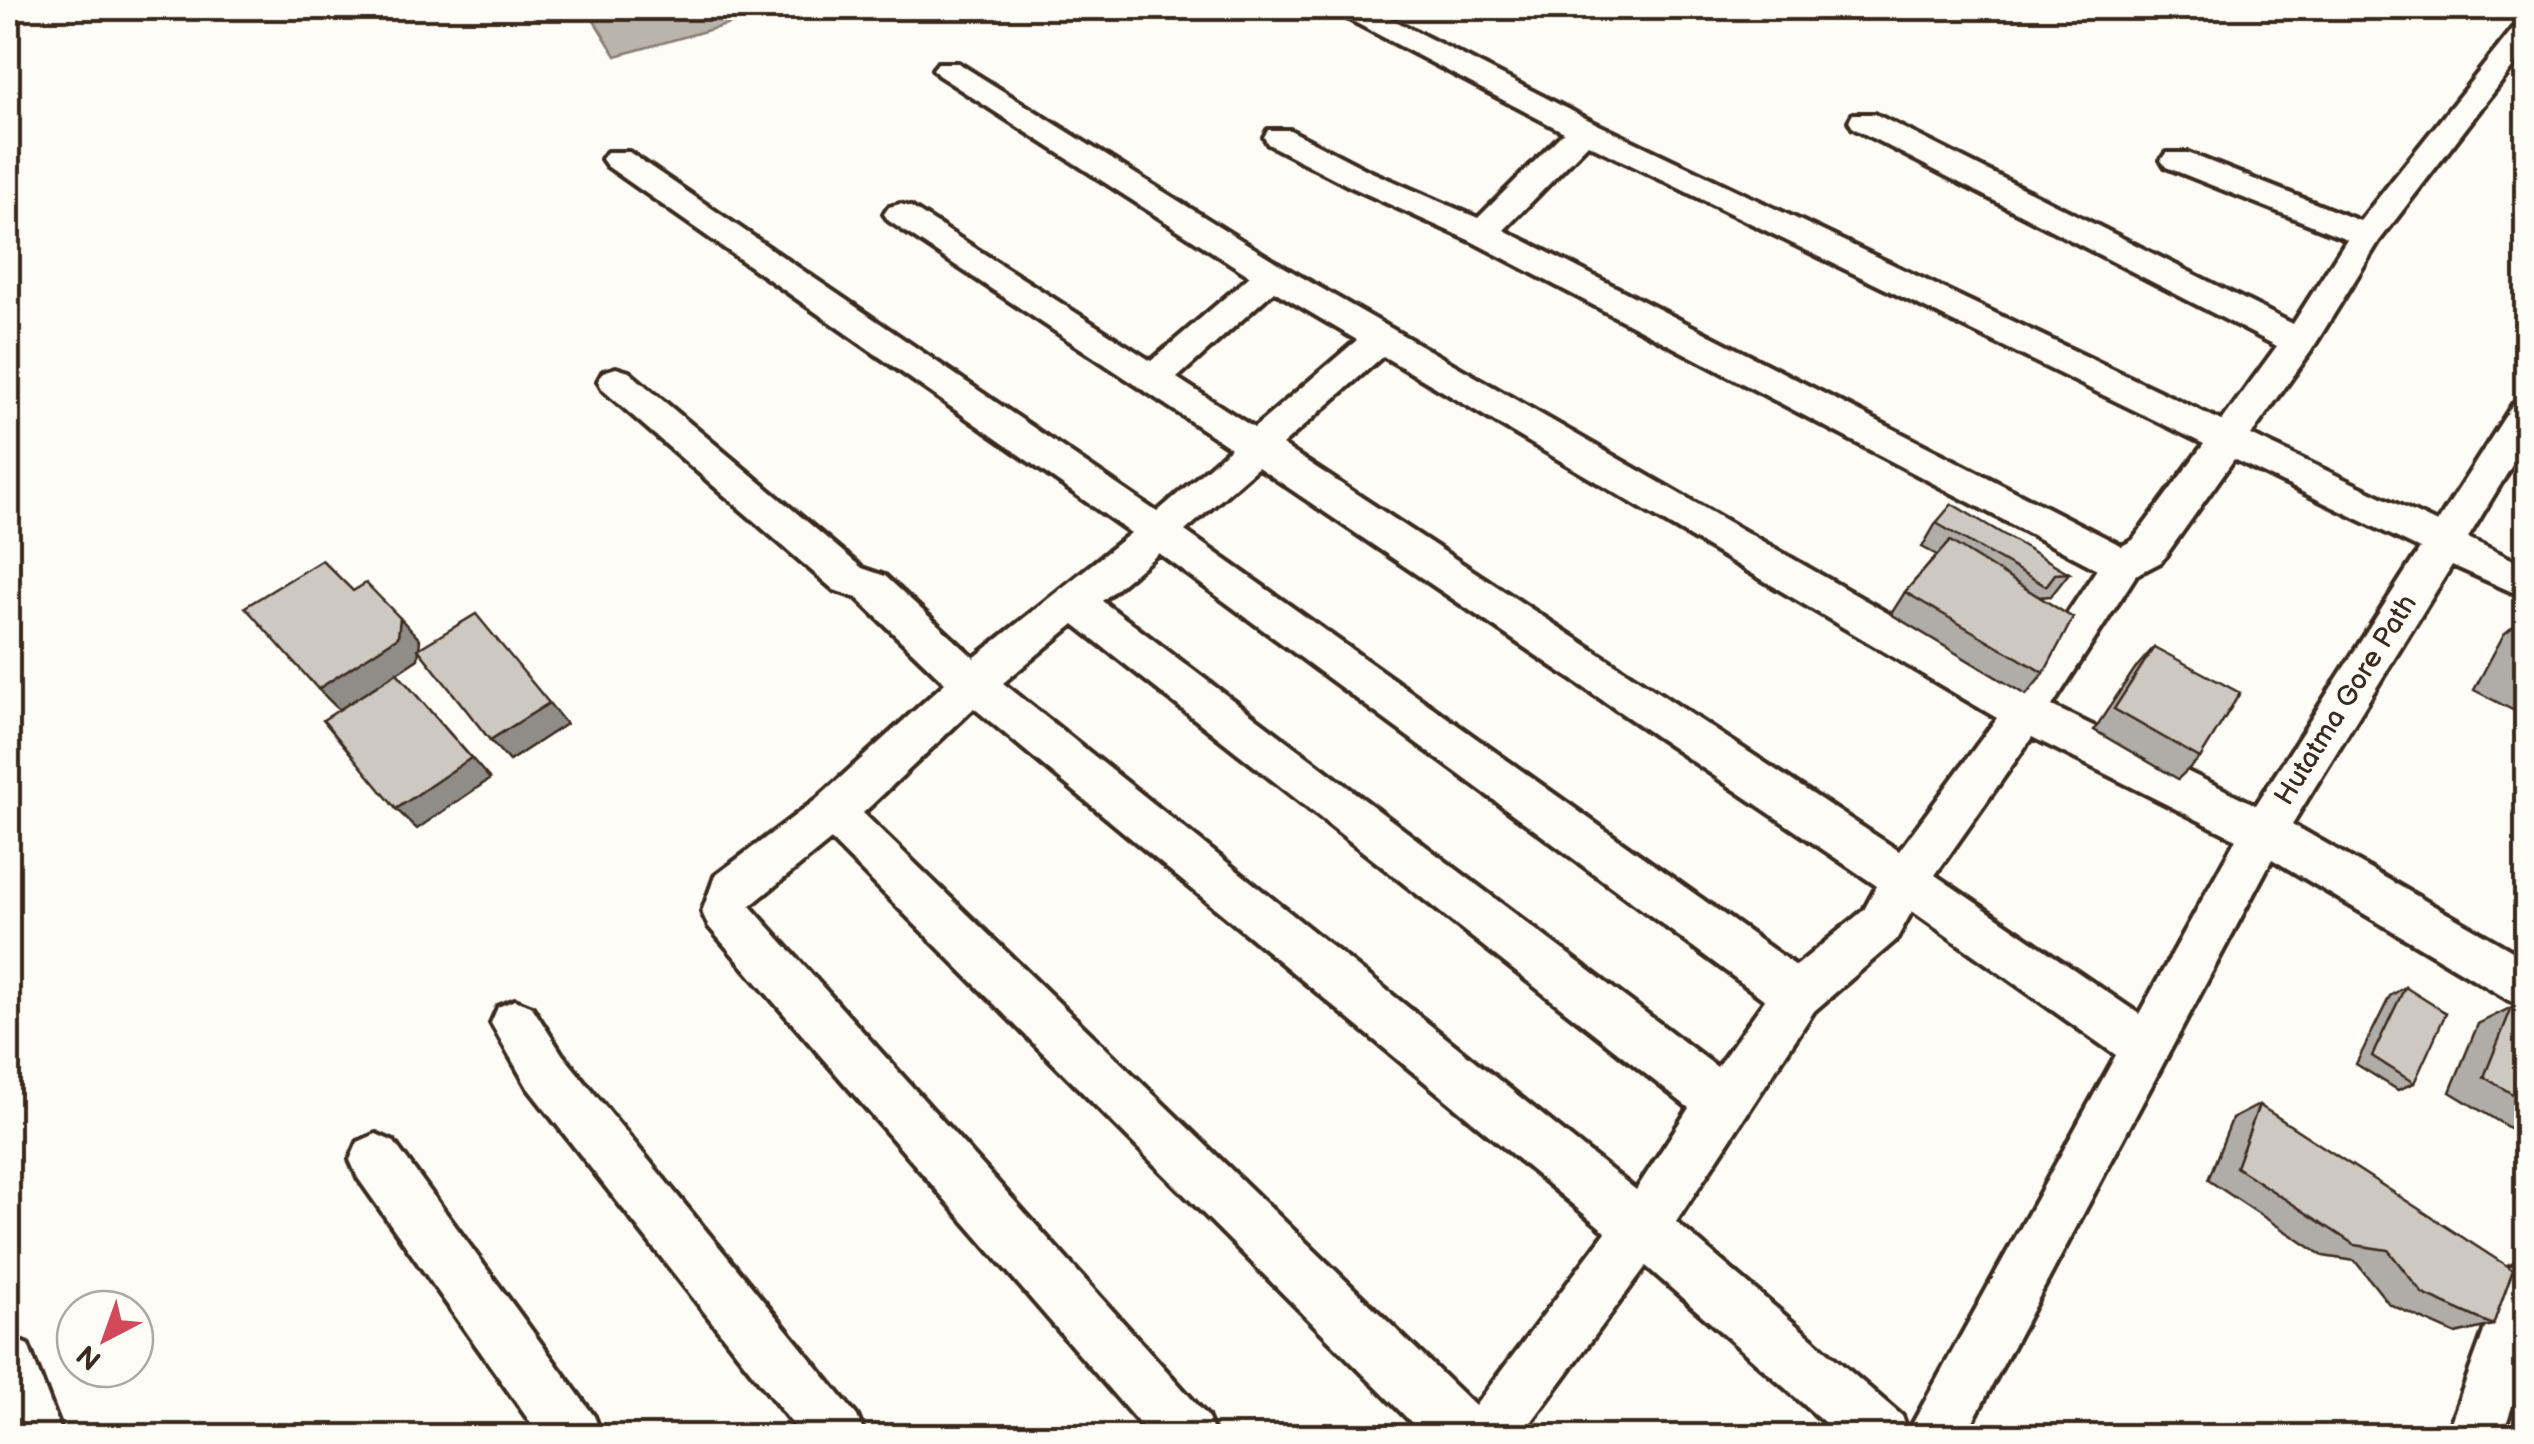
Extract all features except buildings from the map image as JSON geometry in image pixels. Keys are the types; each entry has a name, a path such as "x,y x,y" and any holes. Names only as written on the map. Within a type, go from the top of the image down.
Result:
{"street":[{"path":"1349,8 1584,130 2230,437 2526,583"},
{"path":"1487,1436 1642,1228 1722,1102 1797,995 1880,924 1906,878 2025,713 2122,564 2148,551 2299,342 2366,235 2526,31"},
{"path":"948,69 1272,275 2025,713 2264,831 1935,1436"},
{"path":"1864,121 2299,342"},
{"path":"1483,233 1584,130"},
{"path":"1279,137 1358,178 1483,233 2122,564"},
{"path":"618,159 1159,532 1797,995"},
{"path":"2177,160 2366,235"},
{"path":"900,214 1257,446 1906,878 2146,1048"},
{"path":"1153,380 1272,275"},
{"path":"1187,1436 726,912 731,891 833,812 973,684 1159,532 1380,338"},
{"path":"616,381 848,579 871,587 973,684 1642,1228 1882,1436"},
{"name":"Hutatma Gore Path","path":"2526,413 2264,831 2526,984"},
{"path":"1073,600 1722,1102"},
{"path":"833,812 1465,1436"},
{"path":"515,1023 545,1072 837,1436"},
{"path":"376,1160 574,1436"},
{"path":"2474,1436 2526,1287"},
{"path":"8,1365 36,1436"}],"shaded area":[{"path":"586,8 787,8 616,56"}]}
